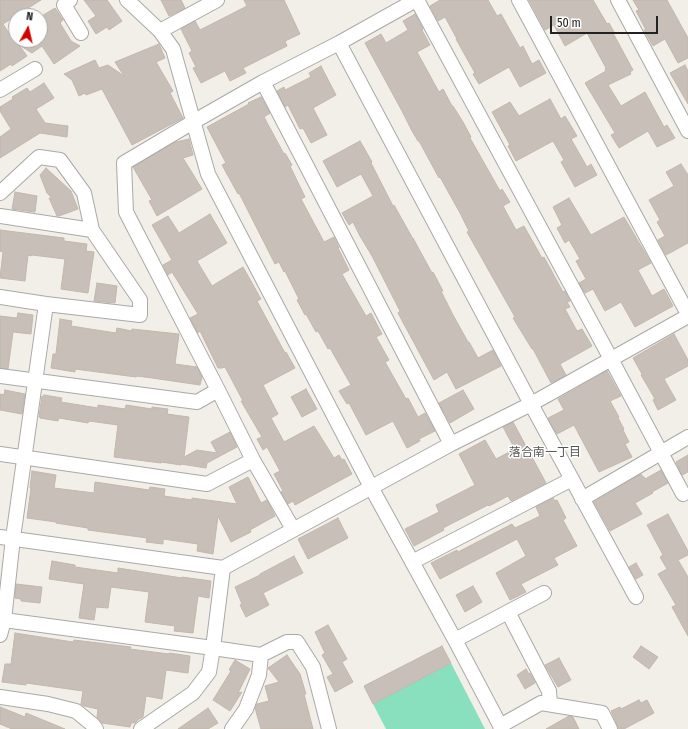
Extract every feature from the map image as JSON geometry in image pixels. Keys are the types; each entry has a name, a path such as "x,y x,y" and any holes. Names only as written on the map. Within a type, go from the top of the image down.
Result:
{"street":[{"path":"70,0 64,5 81,33"},
{"path":"127,0 160,31 173,50 208,174 371,487 501,727 541,702 602,713 610,729"},
{"path":"160,31 217,0"},
{"path":"294,530 253,460 126,212 124,163 263,82 339,44 416,0 683,494"},
{"path":"6,538 223,568 451,444 531,404 688,315 519,0"},
{"path":"618,0 688,131"},
{"path":"339,44 582,499 636,597"},
{"path":"0,90 36,69"},
{"path":"263,82 451,444"},
{"path":"0,193 39,157 60,160 84,193 92,230 140,300 140,315 0,297"},
{"path":"0,216 92,230"},
{"path":"0,635 4,620 6,538 24,457 46,304"},
{"path":"0,376 197,402 218,390"},
{"path":"582,499 688,437"},
{"path":"0,454 207,484 253,460"},
{"path":"412,562 572,479"},
{"path":"141,729 193,693 209,672 223,568"},
{"path":"455,640 544,593"},
{"path":"508,612 549,691 550,704"},
{"path":"4,620 261,655 287,642 297,642 313,667 329,729"},
{"path":"239,726 259,675 261,655"},
{"path":"0,697 48,704 76,711 96,729"}],"green space":[{"path":"451,663 485,729 386,729 373,704"}],"building":[{"path":"0,0 41,0 28,8 8,8 8,21 3,24 8,32 8,48 21,48 27,56 12,66 11,64 0,71"},
{"path":"84,0 107,0 122,21 109,30 107,27 96,34 88,21 96,16"},
{"path":"161,0 181,0 185,8 169,16"},
{"path":"244,0 284,0 300,34 285,41 287,46 243,68 246,73 230,81 225,71 201,83 193,68 196,67 189,53 192,51 181,29 195,21 200,30 247,6"},
{"path":"440,0 488,0 497,16 501,14 520,48 523,46 532,64 539,60 546,73 520,87 509,67 479,84 473,74 475,73 445,17 438,21 430,6"},
{"path":"529,0 593,0 607,24 609,23 633,70 630,72 631,74 608,85 621,106 645,92 664,127 667,125 675,138 657,147 648,131 619,148 611,135 615,133 585,83 606,71 606,68 587,33 565,46 554,25 545,30"},
{"path":"633,0 667,0 688,38 688,58 678,63 665,39 653,46 644,30 646,30 636,11 639,10"},
{"path":"55,8 63,20 60,23 71,41 80,46 54,64 43,48 48,48 48,12"},
{"path":"415,14 430,45 417,52 439,92 443,89 463,122 471,137 470,138 500,191 502,189 510,202 503,206 516,230 524,226 542,258 544,257 563,292 565,291 570,301 567,302 570,307 565,309 577,331 582,329 592,346 560,364 566,375 551,383 533,349 513,318 515,317 467,232 469,231 460,213 412,131 365,43 381,34 386,43 408,30 403,21"},
{"path":"159,44 165,58 156,62 173,91 170,93 183,118 132,145 102,89 79,96 72,80 64,74 95,60 99,68 108,65 124,76 115,62"},
{"path":"24,48 39,48 32,53"},
{"path":"685,65 688,71 688,104 670,73"},
{"path":"321,66 336,95 313,108 327,135 311,143 303,128 300,129 288,105 285,107 277,91 284,87 285,90 311,77 309,73"},
{"path":"44,83 54,98 36,109 45,123 68,126 67,137 40,133 0,158 0,137 11,129 0,111 0,107 13,99 12,97 27,88 30,92"},
{"path":"261,97 270,113 264,117 284,154 285,153 292,165 290,166 305,197 301,199 324,242 334,237 349,270 342,274 366,316 371,313 382,334 376,337 389,360 385,362 406,399 408,398 418,417 425,413 435,431 419,439 420,441 407,448 393,421 366,435 349,403 347,404 339,391 351,385 330,348 328,349 318,331 316,332 306,314 305,315 285,271 284,272 279,262 275,264 239,193 238,194 222,165 226,163 207,127"},
{"path":"550,99 561,119 565,116 577,136 571,139 587,167 591,164 597,175 575,187 561,162 564,160 553,141 516,161 508,146 510,145 492,112 510,102 519,116"},
{"path":"189,139 193,155 183,158 202,189 157,216 149,201 152,200 133,167 176,142"},
{"path":"360,141 393,206 394,205 432,273 433,272 453,315 478,358 493,350 501,366 456,389 447,372 434,380 398,313 400,311 372,256 353,222 349,225 342,213 373,196 361,174 337,187 323,161"},
{"path":"681,164 688,175 688,243 666,255 658,240 665,236 657,222 660,220 649,200 674,186 666,172"},
{"path":"46,168 71,191 78,209 57,216 49,198 52,198 47,193 40,175"},
{"path":"15,192 37,196 35,212 12,209"},
{"path":"569,198 591,235 624,217 651,263 638,270 652,296 664,289 673,306 635,327 621,302 605,311 593,289 585,293 579,283 586,279 576,261 580,259 569,240 565,243 557,228 562,225 553,207"},
{"path":"210,214 227,243 197,261 212,286 243,267 261,299 257,301 285,353 286,352 295,368 263,385 278,414 271,418 284,442 314,426 334,458 339,455 342,460 344,459 352,474 295,505 293,501 288,504 281,492 283,491 274,474 280,471 267,447 263,450 257,439 262,437 241,401 243,401 225,367 218,368 200,331 198,333 190,318 198,314 172,272 168,275 163,265 172,260 152,225 168,216 179,233"},
{"path":"0,230 64,238 64,241 87,244 86,251 94,252 88,293 61,289 65,259 28,255 25,281 0,278 3,252 0,251"},
{"path":"97,283 117,286 115,303 94,301"},
{"path":"18,313 33,315 31,334 13,332 8,369 0,368 0,316 17,318"},
{"path":"60,319 72,321 71,326 116,333 117,328 132,331 132,329 179,334 175,364 197,367 202,377 200,385 137,376 75,369 75,372 51,368 53,354 56,354"},
{"path":"674,334 688,360 688,366 664,379 676,400 658,410 653,400 655,399 633,358"},
{"path":"607,371 621,396 610,401 624,429 623,430 629,442 625,444 632,457 599,472 574,425 557,434 548,418 564,410 558,399"},
{"path":"306,389 317,409 302,417 291,397"},
{"path":"5,390 25,394 22,414 0,410 0,394 4,395"},
{"path":"463,390 474,409 450,423 439,403"},
{"path":"44,395 62,398 61,402 98,408 98,405 125,409 126,405 152,409 152,407 168,409 167,414 189,417 184,457 197,450 217,453 211,442 230,432 237,447 207,463 206,468 114,457 118,425 89,421 88,423 59,418 58,421 40,418 42,396 43,397"},
{"path":"513,422 546,483 511,501 508,496 489,506 488,505 443,528 444,530 414,546 405,529 439,512 436,505 475,485 459,454 485,440 496,459 515,449 503,427"},
{"path":"688,455 688,472 682,475 676,462"},
{"path":"661,470 668,483 635,503 642,514 610,531 594,502 641,474 645,479"},
{"path":"32,471 56,475 54,488 94,493 95,482 149,490 150,487 165,489 164,496 237,504 229,487 248,477 261,503 267,500 275,516 250,530 251,532 231,542 218,516 213,554 197,551 198,544 163,539 163,544 146,542 147,538 88,530 88,528 27,518"},
{"path":"553,498 555,501 557,500 566,518 563,520 577,546 554,558 558,565 521,584 526,592 510,600 496,573 526,556 517,539 440,579 431,563 457,550 458,552 512,524 515,528 540,516 536,507"},
{"path":"668,514 688,551 688,555 678,560 688,577 688,636 672,607 676,605 658,574 667,569 660,557 663,555 647,525"},
{"path":"338,518 348,538 308,559 298,539"},
{"path":"294,556 303,573 263,593 269,605 246,617 240,605 242,604 235,587"},
{"path":"52,561 75,565 75,567 118,573 118,568 211,581 209,598 198,596 193,633 174,631 175,626 145,622 149,592 111,587 108,608 96,607 94,620 79,618 84,584 49,579"},
{"path":"636,563 643,575 636,579 629,567"},
{"path":"16,584 42,587 40,603 21,601 21,599 15,598"},
{"path":"473,586 482,602 465,612 456,595"},
{"path":"328,625 347,659 342,662 353,682 335,692 327,677 333,674 322,655 325,653 315,632"},
{"path":"15,633 73,642 74,640 131,647 130,649 190,656 188,673 166,670 162,699 146,696 143,717 135,723 131,723 130,727 102,723 97,717 98,709 81,704 83,691 26,683 26,685 2,682 5,664 11,664"},
{"path":"442,646 451,663 373,704 364,686"},
{"path":"641,646 658,657 649,669 633,657"},
{"path":"287,655 300,674 306,694 304,694 313,729 261,729 255,708 257,704 269,701 265,686 279,682 268,668"},
{"path":"559,658 571,680 558,687 545,665"},
{"path":"235,660 250,669 238,693 242,692 230,711 213,700 231,671 229,670"},
{"path":"526,669 529,674 530,673 535,683 525,689 517,675"},
{"path":"639,700 641,703 647,700 654,713 624,729 619,729 611,711 620,707 621,709"},
{"path":"0,707 25,717 26,713 65,729 12,729 0,724"},
{"path":"208,708 218,723 208,729 178,729"},
{"path":"569,716 573,717 579,729 546,729"}],"district":[{"name":"落合南一丁目","path":"545,453"}]}
